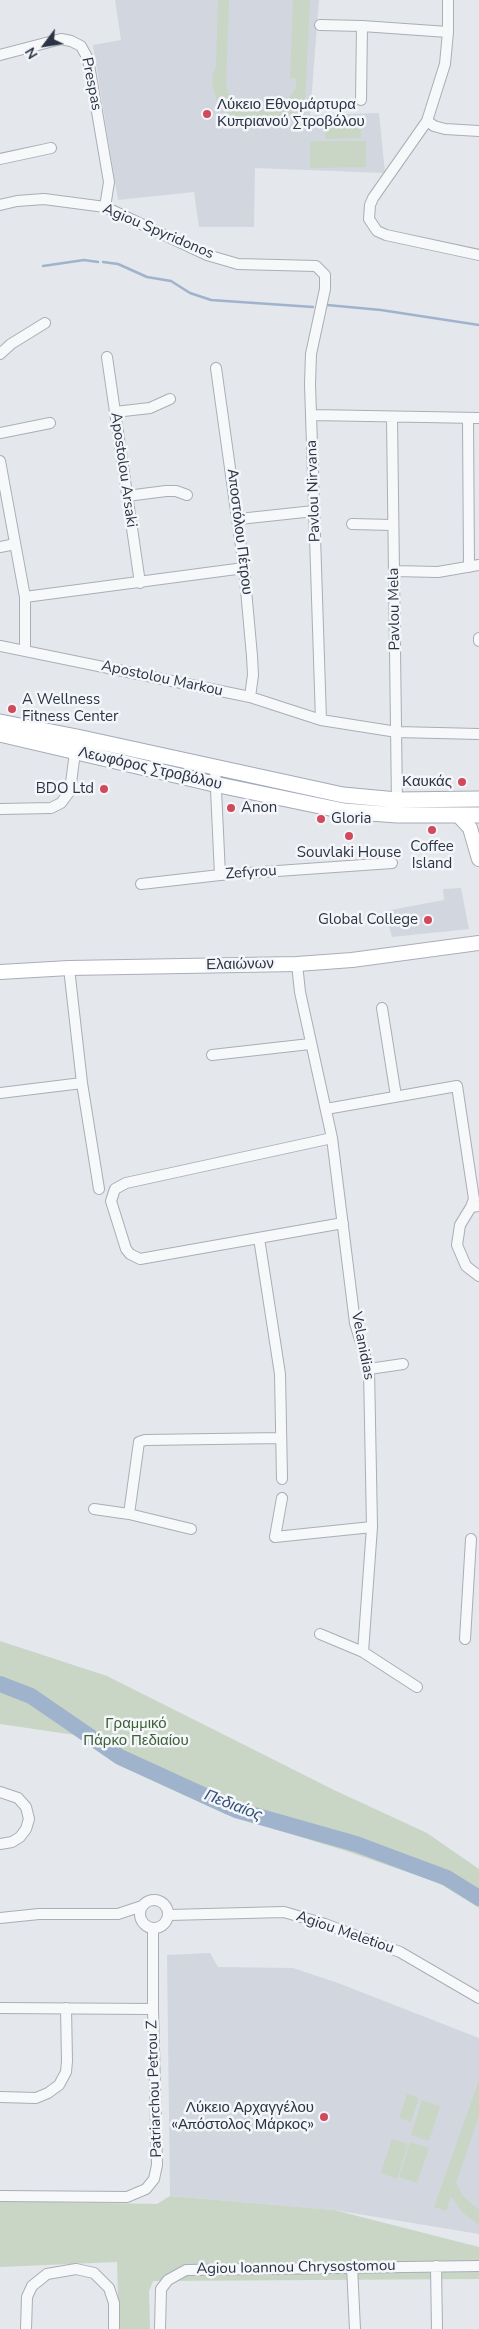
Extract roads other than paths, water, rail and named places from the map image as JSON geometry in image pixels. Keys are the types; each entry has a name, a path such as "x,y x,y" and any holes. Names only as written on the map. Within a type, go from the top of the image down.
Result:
{"main road":[{"name":"Λεωφόρος Στροβόλου","path":"0,722 78,737 343,795 397,800 479,799"},
{"name":"Λεωφόρος Στροβόλου","path":"0,734 214,784 344,811 398,815 479,815"},
{"path":"458,816 470,828 479,851"},
{"name":"Ελαιώνων","path":"0,972 69,968 297,964 352,960 479,943"}],"street":[{"path":"448,0 445,64 427,121 373,198 368,214 371,225 376,231 479,255"},
{"path":"320,25 448,32"},
{"path":"361,100 362,26"},
{"name":"Prespas","path":"0,55 60,39 82,46 88,59 108,182 106,207"},
{"path":"427,121 434,126 445,129 479,131"},
{"path":"0,159 51,148"},
{"name":"Agiou Spyridonos","path":"0,205 17,201 44,199 106,207 178,243 207,255 238,264 316,266"},
{"name":"Pavlou Nirvana","path":"316,266 325,275 326,289 311,354 321,720"},
{"path":"0,354 11,344 44,323"},
{"name":"Apostolou Arsaki","path":"107,357 140,583"},
{"name":"Αποστόλου Πέτρου","path":"216,368 239,520 244,568 253,675 250,697"},
{"path":"115,412 150,408 170,399"},
{"path":"312,415 392,418 479,418"},
{"name":"Pavlou Mela","path":"392,418 392,524 398,815"},
{"path":"394,571 438,572 474,566 468,419"},
{"path":"0,433 50,423"},
{"path":"0,461 24,597 24,650"},
{"path":"127,496 166,491 176,491 187,495"},
{"path":"239,520 314,511"},
{"path":"352,524 392,524"},
{"path":"0,547 15,544"},
{"path":"24,597 244,568"},
{"name":"Apostolou Markou","path":"0,646 250,697 321,720 397,732 479,734"},
{"path":"0,809 51,808 61,803 70,791 75,752"},
{"path":"215,768 214,784 220,875"},
{"name":"Zefyrou","path":"142,884 220,875 392,863"},
{"name":"Velanidias","path":"297,964 300,992 310,1044 332,1138 356,1323 369,1369 372,1527 363,1652"},
{"path":"69,968 82,1083 99,1188"},
{"path":"382,1008 396,1096"},
{"path":"212,1055 310,1044"},
{"path":"0,1093 82,1083"},
{"path":"326,1110 457,1086 475,1206 460,1225 457,1245 466,1266 479,1276"},
{"path":"332,1138 126,1184 115,1189 111,1201 126,1249 134,1257 140,1259 343,1224"},
{"path":"259,1238 280,1374 282,1479"},
{"path":"369,1369 403,1364"},
{"path":"129,1514 139,1442 145,1440 281,1438"},
{"path":"282,1498 275,1537 372,1527"},
{"path":"94,1509 129,1514 191,1529"},
{"path":"465,1639 471,1539"},
{"path":"320,1634 363,1652 417,1687"},
{"path":"0,1792 18,1798 26,1807 28,1819 26,1829 20,1837 12,1842 0,1844"},
{"path":"0,1918 39,1914 118,1914 142,1906 151,1900 159,1900 167,1907 169,1915 164,1925 153,1929 142,1922 118,1914"},
{"path":"142,1906 140,1913 142,1922"},
{"name":"Agiou Meletiou","path":"169,1915 284,1912 325,1924 400,1952 479,1998"},
{"name":"Patriarchou Petrou Z","path":"0,2196 122,2197 134,2195 150,2184 157,2165 153,1929"},
{"path":"0,2008 153,2009"},
{"path":"0,2097 36,2098 48,2093 59,2085 64,2078 67,2061 66,2008"},
{"path":"352,2266 355,2329"},
{"name":"Agiou Ioannou Chrysostomou","path":"160,2329 161,2289 168,2280 186,2270 352,2266 479,2266"},
{"path":"436,2266 437,2329"},
{"path":"26,2329 27,2297 32,2286 47,2274 76,2270 94,2273 109,2288 114,2303 114,2329"}],"waterway":[{"path":"43,266 84,260 98,262"},
{"path":"103,262 118,264 147,277 171,281 190,293 211,300 313,307"},
{"path":"327,305 381,310 479,325"},
{"name":"Πεδιαίος","path":"0,1684 31,1696 120,1757 236,1810 356,1844 447,1878 479,1898"}],"place":[{"name":"Λύκειο Εθνομάρτυρα Κυπριανού Στροβόλου","path":"207,114"},
{"name":"A Wellness Fitness Center","path":"12,709"},
{"name":"Καυκάς","path":"462,782"},
{"name":"BDO Ltd","path":"104,789"},
{"name":"Anon","path":"231,808"},
{"name":"Gloria","path":"321,819"},
{"name":"Coffee Island","path":"432,830"},
{"name":"Souvlaki House","path":"349,836"},
{"name":"Global College","path":"428,920"},
{"name":"Λύκειο Αρχαγγέλου «Απόστολος Μάρκος»","path":"324,2117"}],"park label":[{"name":"Γραμμικό Πάρκο Πεδιαίου","path":"136,1732"}]}
